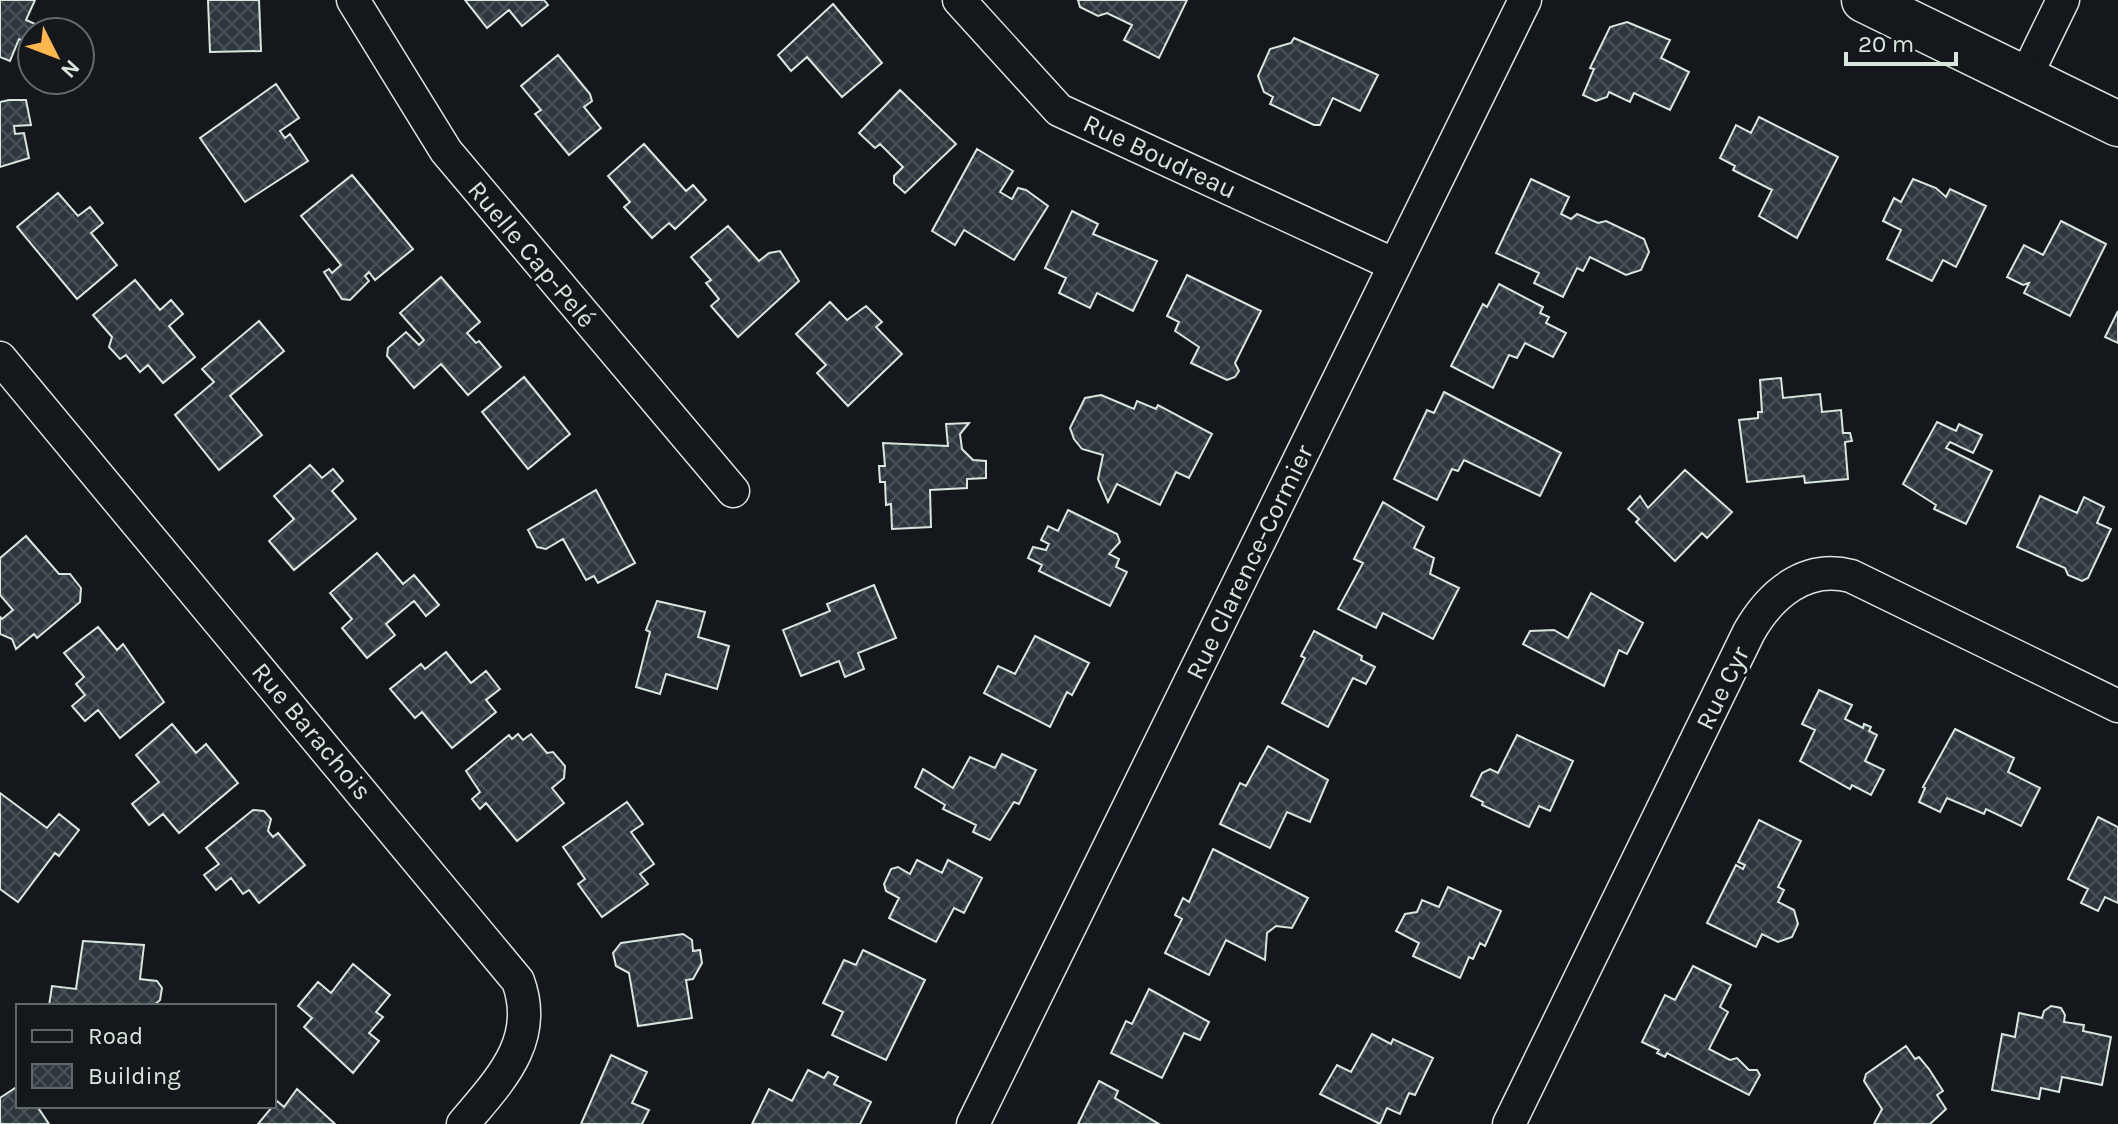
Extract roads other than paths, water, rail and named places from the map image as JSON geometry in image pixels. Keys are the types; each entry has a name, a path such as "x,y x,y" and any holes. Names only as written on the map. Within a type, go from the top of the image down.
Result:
{"street":[{"name":"Ruelle Cap-Pelé","path":"353,0 446,151 733,491"},
{"name":"Rue Boudreau","path":"959,0 1059,110 1395,265"},
{"name":"Rue Clarence-Cormier","path":"973,1124 1525,0"},
{"path":"1864,0 2118,124"},
{"path":"2025,78 2063,0"},
{"name":"Rue Barachois","path":"0,358 518,981 525,1010 519,1051 463,1124"},
{"name":"Rue Cyr","path":"1509,1124 1749,632 1778,593 1817,575 1851,576 2118,706"}]}
